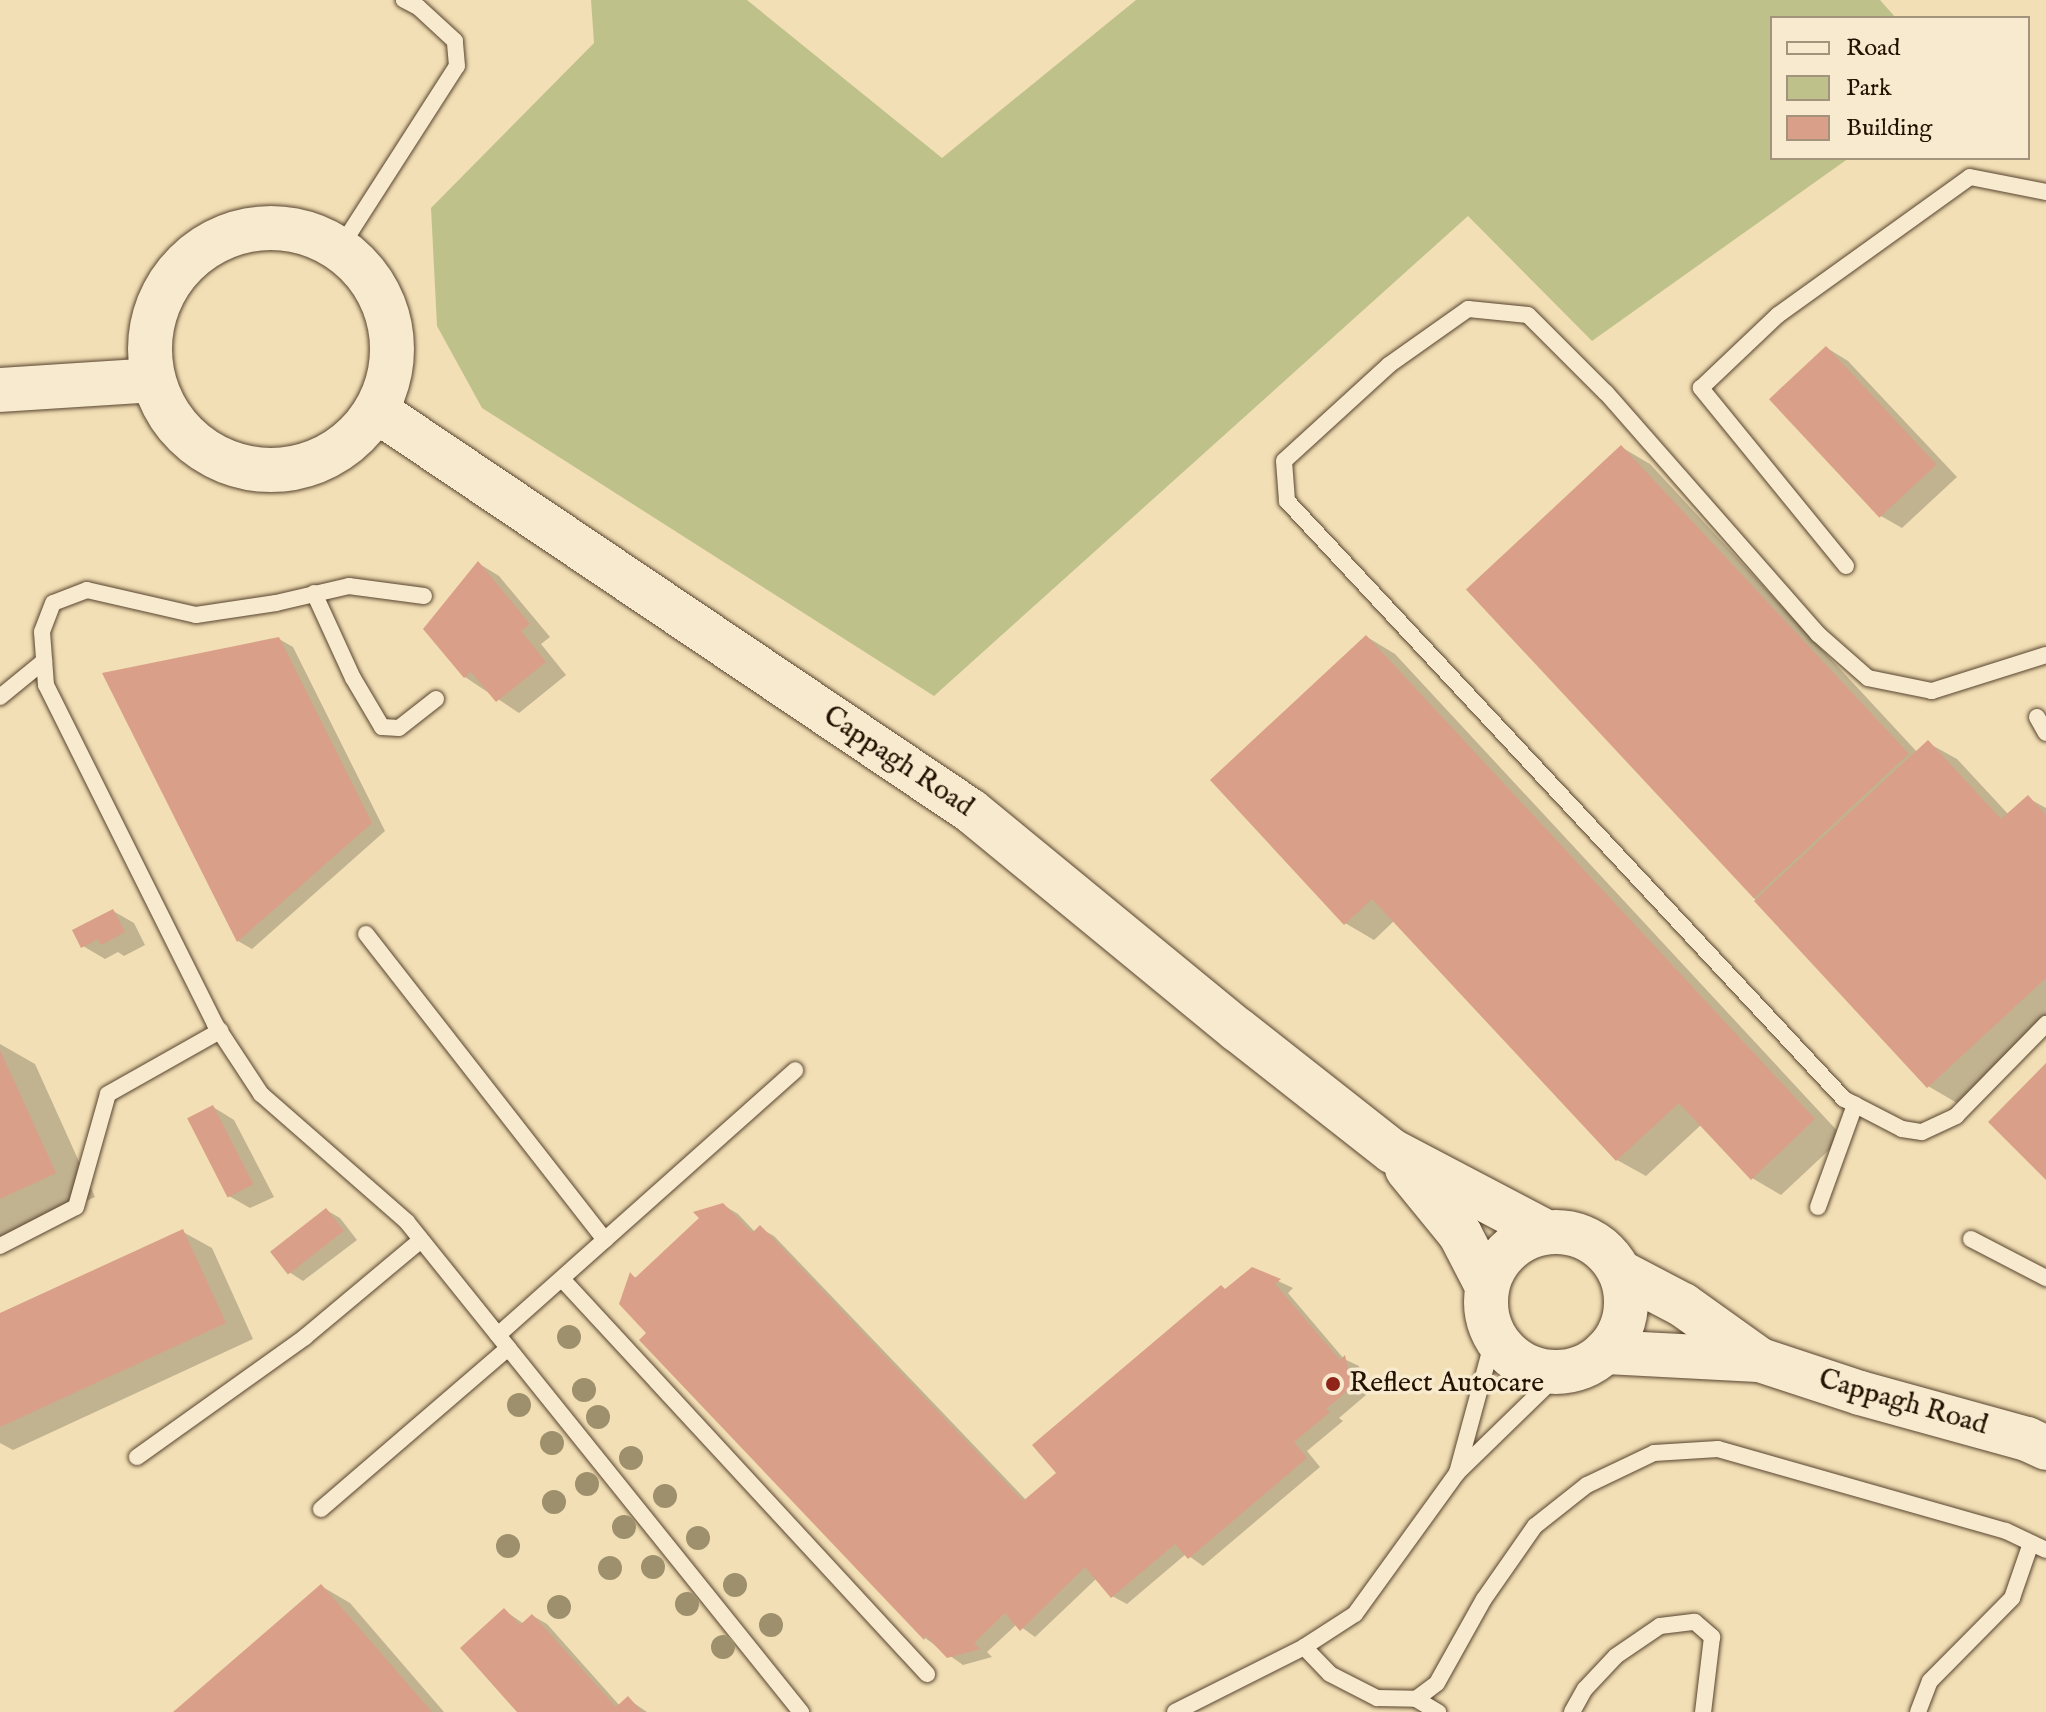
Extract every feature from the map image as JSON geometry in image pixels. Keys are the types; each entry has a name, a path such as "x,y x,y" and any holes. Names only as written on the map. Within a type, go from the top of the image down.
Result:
{"street":[{"path":"271,227 308,233 340,248 369,276 388,313 393,347 389,380 377,411 349,443 317,462 274,471 230,464 197,445 172,420 153,380 151,326 167,287 195,254 232,234 271,227"},
{"path":"0,390 153,380"},
{"name":"Cappagh Road","path":"377,411 971,811 1238,1030 1392,1151 1546,1232 1569,1232 1590,1240 1608,1254 1620,1272 1683,1305 1760,1360"},
{"name":"Cappagh Road","path":"1392,1151 1460,1234 1487,1286 1486,1315 1494,1337"},
{"path":"1487,1286 1493,1270 1506,1252 1525,1239 1546,1232"},
{"path":"1605,1352 1618,1336 1625,1317 1626,1294 1620,1272"},
{"path":"1494,1337 1509,1355 1528,1367 1561,1372"},
{"name":"Cappagh Road","path":"1561,1372 1588,1365 1605,1352 1760,1360 2046,1448"}],"lane":[{"path":"340,248 457,66 455,41 418,7 404,0"},
{"path":"1846,566 1701,388 1778,315 1970,177 2046,192"},
{"path":"2046,655 1932,691 1868,678 1818,634 1606,393 1528,315 1468,309 1389,365 1284,461 1287,501 1844,1099 1902,1129 1922,1132 1956,1116 2046,1024"},
{"path":"424,596 349,586 196,615 87,590 53,603 42,632 46,685 220,1031 261,1094 407,1222 801,1712"},
{"path":"314,593 353,678 382,727 399,728 436,699"},
{"path":"0,697 44,661"},
{"path":"2037,717 2046,733"},
{"path":"366,934 605,1240"},
{"path":"0,1246 76,1207 108,1094 220,1031"},
{"path":"321,1509 503,1342 562,1279 795,1070"},
{"path":"1818,1207 1855,1105"},
{"path":"1971,1239 2046,1278"},
{"path":"137,1457 305,1337 421,1240"},
{"path":"562,1279 927,1674"},
{"path":"1457,1473 1494,1337"},
{"path":"1175,1712 1304,1647 1355,1614 1457,1473 1561,1372"},
{"path":"1416,1699 1437,1683 1484,1599 1535,1526 1587,1485 1654,1453 1718,1449 1991,1527 2039,1546 2012,1598 1930,1681 1918,1712"},
{"path":"1572,1712 1585,1689 1616,1656 1660,1626 1695,1622 1712,1637 1703,1712"},
{"path":"1304,1647 1330,1674 1377,1698 1416,1699 1438,1712"}],"green space":[{"path":"591,0 747,0 942,158 1136,0 1880,0 1894,16 1770,16 1770,160 1846,160 1592,341 1468,216 934,696 482,408 437,326 431,208 594,43"}],"building":[{"path":"1826,346 1936,464 1879,518 1769,399"},
{"path":"1621,445 1909,754 1754,898 1466,590"},
{"path":"478,561 530,624 521,631 546,662 496,702 471,672 464,678 423,629"},
{"path":"1366,635 1815,1119 1751,1180 1679,1103 1616,1161 1372,899 1344,925 1210,780"},
{"path":"279,637 372,823 237,942 102,673"},
{"path":"1928,740 2001,819 2028,795 2046,815 2046,978 1927,1088 1754,901"},
{"path":"113,909 125,932 101,945 98,939 81,948 72,930"},
{"path":"0,1050 56,1173 0,1199"},
{"path":"2046,1063 2046,1180 1988,1122"},
{"path":"213,1105 253,1184 228,1197 187,1118"},
{"path":"723,1203 752,1233 760,1225 1023,1501 1056,1473 1032,1445 1221,1285 1225,1289 1252,1267 1281,1279 1275,1284 1340,1360 1345,1355 1352,1387 1326,1409 1330,1412 1294,1442 1307,1458 1188,1559 1175,1544 1111,1598 1085,1567 1020,1631 1005,1613 974,1643 980,1649 947,1658 926,1636 924,1640 639,1340 646,1333 619,1304 630,1272 635,1278 699,1218 693,1212"},
{"path":"326,1208 344,1231 288,1275 270,1252"},
{"path":"183,1229 226,1323 0,1427 0,1313"},
{"path":"321,1584 432,1712 173,1712"},
{"path":"504,1608 520,1625 532,1614 616,1707 628,1696 642,1712 517,1712 460,1648"}],"place":[{"name":"Reflect Autocare","path":"1333,1384"}]}
